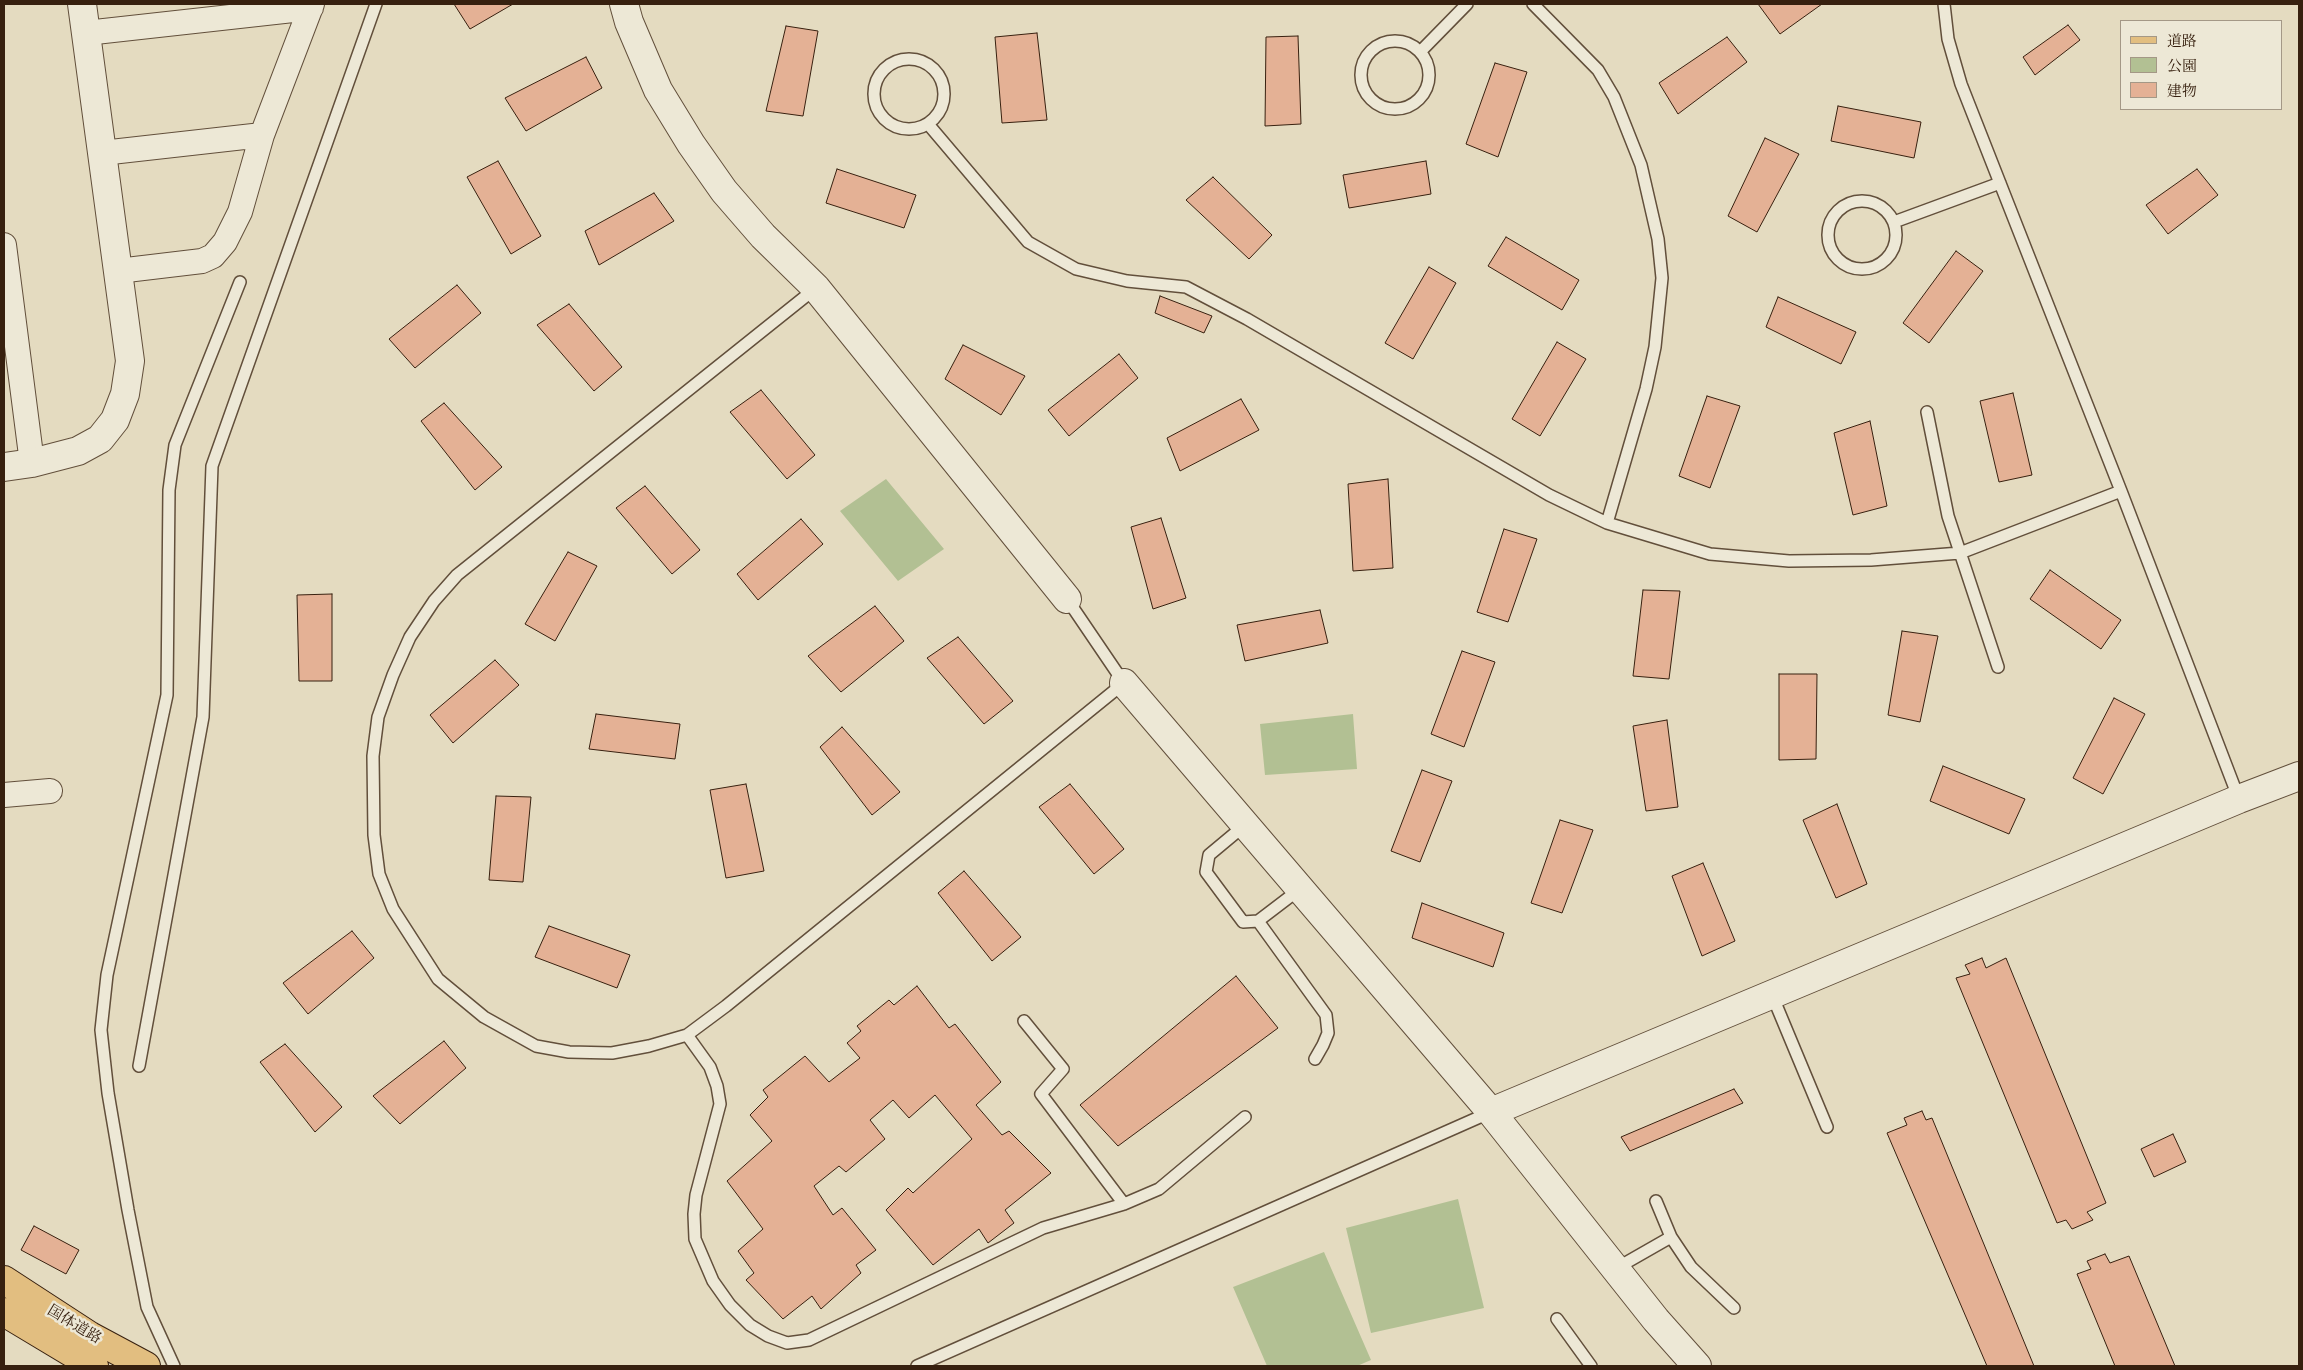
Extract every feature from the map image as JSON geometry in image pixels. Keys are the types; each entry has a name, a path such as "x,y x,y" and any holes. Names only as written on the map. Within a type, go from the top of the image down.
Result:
{"main road":[{"name":"国体道路","path":"4,1280 90,1336 146,1366"},
{"name":"国体道路","path":"4,1312 94,1366"}],"street":[{"path":"4,467 32,463 78,451 100,439 115,420 125,394 130,361 82,4"},
{"path":"624,4 629,22 658,90 691,144 724,191 763,236 816,288 1066,599"},
{"path":"86,33 312,6 262,135 240,212 226,242 213,256 202,261 118,271"},
{"path":"102,153 262,135"},
{"path":"4,245 32,463"},
{"path":"1124,683 1491,1112 1690,1364"},
{"path":"1491,1112 2239,799 2299,776"},
{"path":"4,795 50,791"}],"lane":[{"path":"139,1066 203,717 212,466 376,4"},
{"path":"1420,52 1467,4"},
{"path":"1533,4 1598,70 1614,97 1640,165 1658,239 1662,278 1655,347 1646,389 1607,523"},
{"path":"1944,4 1948,39 1961,84 2121,491 2239,799"},
{"path":"1398,40 1410,44 1420,52 1429,69 1429,81 1423,95 1413,104 1400,110 1385,108 1373,102 1364,90 1360,79 1362,64 1369,51 1380,43 1398,40"},
{"path":"910,58 920,60 932,67 941,79 945,94 941,110 928,124 915,129 902,128 889,122 879,112 875,100 876,84 883,70 896,61 910,58"},
{"path":"928,124 1028,242 1076,269 1127,281 1186,287 1247,319 1549,495 1607,523 1710,554 1789,561 1871,560 1960,553 2121,491"},
{"path":"1894,222 2000,183"},
{"path":"1862,200 1875,203 1885,210 1894,222 1896,239 1891,253 1882,262 1870,268 1856,268 1843,263 1831,250 1828,233 1832,218 1839,209 1852,202 1862,200"},
{"path":"174,1366 147,1307 108,1093 101,1030 107,975 167,695 169,490 175,445 240,282"},
{"path":"816,288 458,575 434,601 410,637 393,674 378,717 373,756 374,835 380,874 393,909 438,979 484,1017 536,1046 569,1052 612,1053 649,1046 687,1035 732,1002 1124,683 1066,599"},
{"path":"1927,412 1948,516 1998,667"},
{"path":"1245,824 1209,855 1206,872 1243,922 1258,921 1300,889"},
{"path":"1258,921 1326,1015 1328,1033 1324,1046 1315,1059"},
{"path":"1772,995 1827,1127"},
{"path":"1024,1021 1063,1069 1041,1094 1124,1204"},
{"path":"687,1035 710,1067 717,1086 720,1104 696,1195 694,1214 696,1239 713,1281 730,1305 750,1324 768,1336 787,1343 809,1340 1043,1228 1124,1204 1159,1189 1244,1117"},
{"path":"917,1366 1491,1112"},
{"path":"1656,1201 1671,1237 1691,1267 1734,1308"},
{"path":"1615,1269 1671,1237"},
{"path":"1557,1320 1591,1366"}],"green space":[{"path":"886,479 944,549 898,581 840,511"},
{"path":"1353,714 1357,769 1265,775 1260,724"},
{"path":"1458,1199 1484,1308 1371,1333 1346,1228"},
{"path":"1324,1252 1371,1360 1357,1366 1267,1366 1233,1287"}],"building":[{"path":"454,4 513,4 470,29"},
{"path":"1758,4 1822,4 1780,34"},
{"path":"2068,25 2080,40 2035,75 2023,57"},
{"path":"786,26 818,31 803,116 766,111"},
{"path":"1037,33 1047,120 1002,123 995,37"},
{"path":"1298,36 1301,124 1265,126 1266,37"},
{"path":"1727,37 1747,62 1678,114 1659,83"},
{"path":"586,57 602,88 526,131 505,98"},
{"path":"1495,63 1527,72 1498,157 1466,144"},
{"path":"1838,106 1921,122 1914,158 1831,141"},
{"path":"1765,138 1799,154 1757,232 1728,216"},
{"path":"498,161 541,236 511,254 467,177"},
{"path":"1426,161 1431,194 1349,208 1343,175"},
{"path":"837,169 916,195 904,228 826,203"},
{"path":"2197,169 2218,195 2168,234 2146,205"},
{"path":"1213,177 1272,235 1249,259 1186,200"},
{"path":"654,193 674,221 599,265 585,231"},
{"path":"1506,237 1579,280 1562,310 1488,266"},
{"path":"1956,251 1983,271 1929,343 1903,323"},
{"path":"1429,267 1456,283 1413,359 1385,343"},
{"path":"457,285 481,313 415,368 389,339"},
{"path":"1160,296 1212,316 1204,333 1155,313"},
{"path":"1778,297 1856,332 1841,364 1766,327"},
{"path":"569,304 622,367 594,391 537,325"},
{"path":"1557,342 1586,359 1540,436 1512,419"},
{"path":"963,345 1025,376 1001,415 945,379"},
{"path":"1119,354 1138,378 1069,436 1048,410"},
{"path":"761,390 815,455 787,479 730,412"},
{"path":"2013,393 2032,475 1999,482 1980,401"},
{"path":"1707,396 1740,406 1710,488 1679,476"},
{"path":"1241,399 1259,430 1180,471 1167,438"},
{"path":"444,403 502,467 475,490 421,421"},
{"path":"1870,421 1887,506 1853,515 1834,433"},
{"path":"1388,479 1393,568 1353,571 1348,484"},
{"path":"645,486 700,550 672,574 616,508"},
{"path":"1161,518 1186,598 1153,609 1131,527"},
{"path":"801,519 823,544 758,600 737,574"},
{"path":"1504,529 1537,539 1508,622 1477,612"},
{"path":"568,552 597,566 555,641 525,624"},
{"path":"2050,570 2121,620 2101,649 2030,599"},
{"path":"1643,590 1680,591 1669,679 1633,676"},
{"path":"332,594 332,681 299,681 297,595"},
{"path":"875,606 904,641 841,692 808,656"},
{"path":"1320,610 1328,643 1245,661 1237,625"},
{"path":"1902,631 1938,636 1920,722 1888,715"},
{"path":"958,637 1013,701 984,724 927,658"},
{"path":"1462,651 1495,662 1464,747 1431,734"},
{"path":"495,660 519,685 453,743 430,715"},
{"path":"1779,674 1817,674 1816,759 1779,760"},
{"path":"2114,698 2145,714 2103,794 2073,778"},
{"path":"596,714 680,724 675,759 589,749"},
{"path":"1667,720 1678,807 1646,811 1633,726"},
{"path":"842,727 900,792 872,815 820,747"},
{"path":"1943,766 2025,799 2009,834 1930,801"},
{"path":"1422,770 1452,781 1420,862 1391,851"},
{"path":"746,784 764,871 726,878 710,790"},
{"path":"1070,784 1124,849 1094,874 1039,807"},
{"path":"496,796 531,797 523,882 489,880"},
{"path":"1837,804 1867,884 1836,898 1803,820"},
{"path":"1560,820 1593,830 1562,913 1531,903"},
{"path":"1703,863 1735,941 1702,956 1672,876"},
{"path":"964,871 1021,937 992,961 938,893"},
{"path":"1422,903 1504,933 1493,967 1412,938"},
{"path":"549,926 630,955 617,988 535,957"},
{"path":"352,931 374,958 308,1014 283,983"},
{"path":"1982,958 1986,968 2006,958 2106,1203 2087,1212 2093,1220 2072,1229 2066,1220 2057,1223 1956,978 1970,974 1965,965"},
{"path":"1236,976 1278,1028 1118,1146 1080,1105"},
{"path":"917,986 949,1028 955,1024 1001,1082 976,1105 1002,1135 1009,1131 1051,1173 1005,1210 1014,1223 988,1243 979,1229 933,1265 886,1210 908,1188 913,1193 972,1139 935,1095 909,1118 893,1100 870,1120 885,1139 846,1172 839,1166 814,1186 833,1215 842,1208 876,1250 856,1265 861,1273 821,1309 812,1296 783,1319 746,1280 754,1273 738,1251 763,1229 727,1181 772,1141 750,1115 768,1097 763,1090 805,1056 829,1082 860,1058 847,1043 861,1031 857,1026 889,1000 894,1005"},
{"path":"444,1041 466,1068 400,1124 373,1096"},
{"path":"285,1044 342,1107 315,1132 260,1062"},
{"path":"1734,1089 1743,1103 1630,1151 1621,1137"},
{"path":"1922,1111 1926,1120 1932,1118 2034,1366 1987,1366 1887,1133 1907,1125 1904,1118"},
{"path":"2173,1134 2186,1162 2154,1177 2141,1149"},
{"path":"34,1226 79,1250 66,1274 21,1250"},
{"path":"2105,1254 2110,1263 2129,1256 2175,1366 2115,1366 2077,1274 2091,1269 2087,1261"}]}
